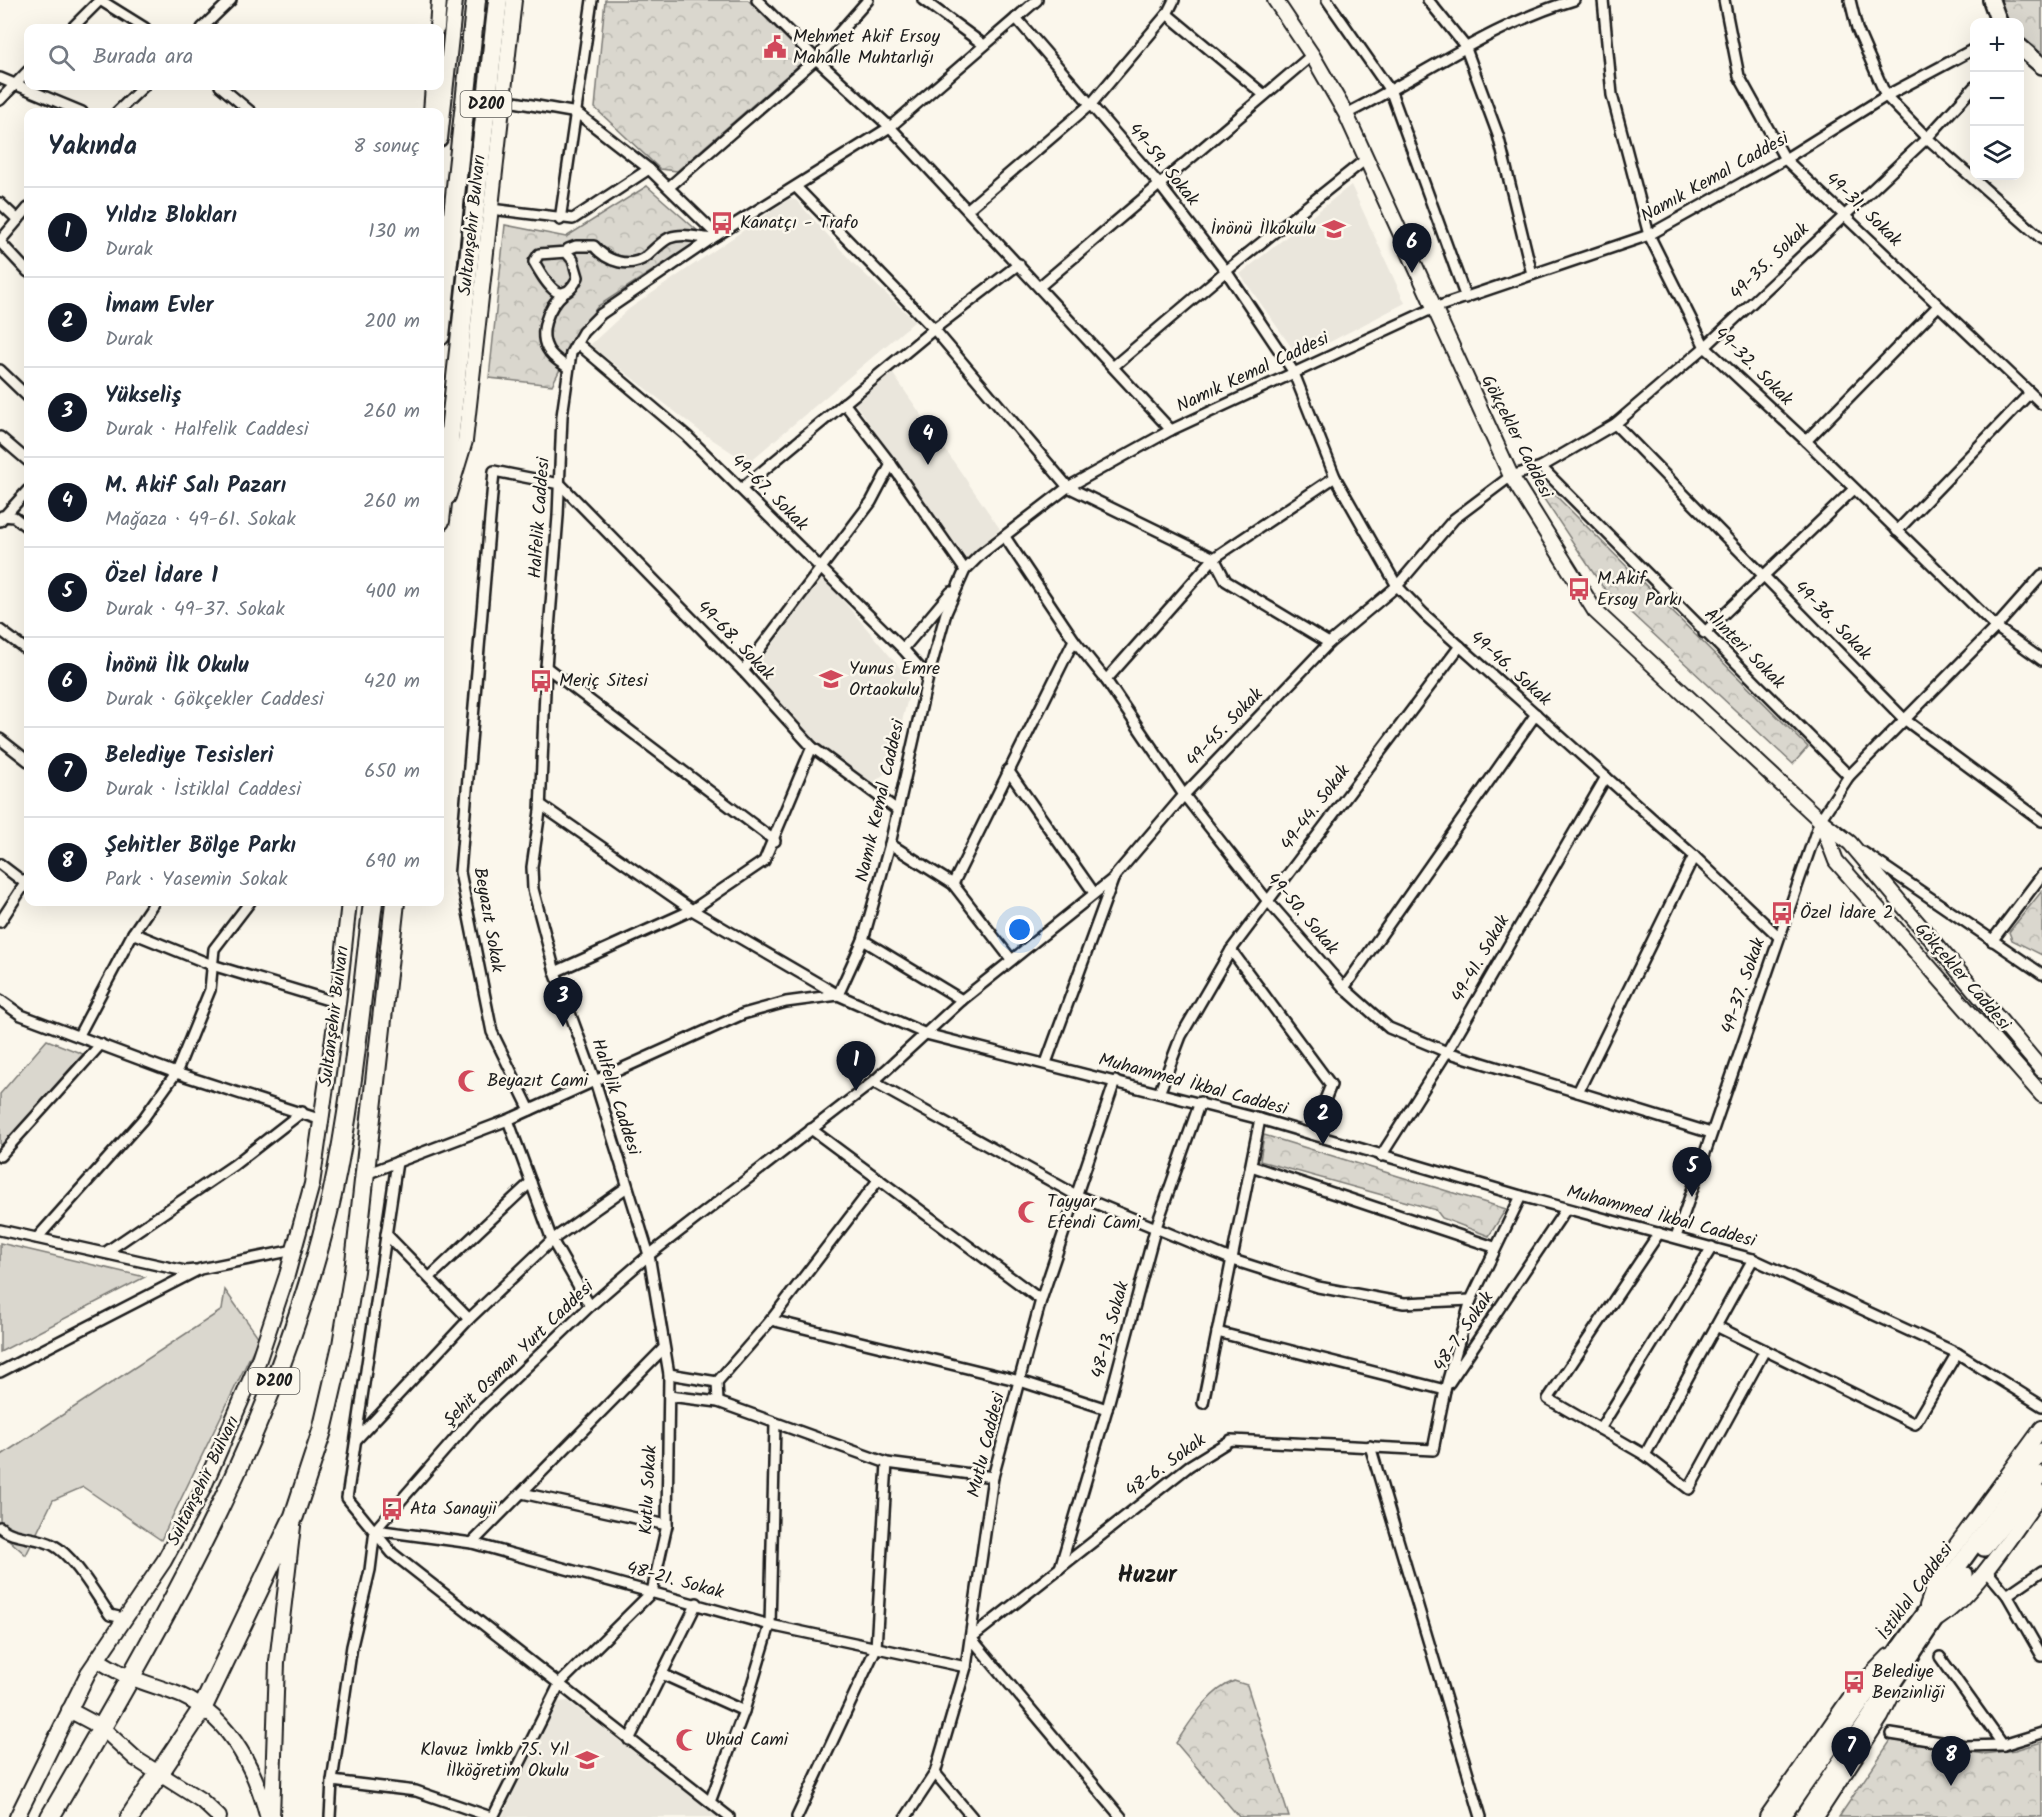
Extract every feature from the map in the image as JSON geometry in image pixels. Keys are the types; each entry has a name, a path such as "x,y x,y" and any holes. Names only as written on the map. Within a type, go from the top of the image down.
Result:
{"highway":[{"name":"Sultanşehir Bulvarı","path":"444,299 476,0"},
{"name":"Sultanşehir Bulvarı","path":"444,492 483,208 498,0"},
{"name":"Sultanşehir Bulvarı","path":"50,1817 129,1680 208,1535 263,1412 306,1292 338,1162 372,906"},
{"path":"130,1817 202,1709 294,1516 334,1382 352,1282 366,1173 395,906"}],"main road":[{"path":"437,24 439,0"},
{"path":"443,108 455,0"},
{"path":"444,514 465,441 483,208 503,100 514,0"},
{"name":"Gökçekler Caddesi","path":"1275,0 1312,55 1346,114 1510,476 1595,611 1820,820 1850,843 2042,1070"},
{"path":"1991,0 1998,18"},
{"path":"2024,51 2042,66"},
{"path":"431,108 433,90"},
{"name":"Gökçekler Caddesi","path":"1820,820 1836,861 2042,1095"},
{"name":"Sultanşehir Bulvarı","path":"17,1817 32,1792 69,1710 97,1659 164,1561 202,1491 258,1362 294,1250 312,1184 338,1003 349,906"},
{"path":"2042,1428 1941,1566 1929,1616 1951,1611 2042,1494"},
{"name":"İstiklal Caddesi","path":"1782,1817 1904,1652 2042,1450"},
{"name":"İstiklal Caddesi","path":"1929,1616 2042,1474"},
{"path":"272,1817 277,1662 294,1516"},
{"path":"1767,1817 1854,1692 1904,1652"},
{"path":"1816,1817 1881,1717 1904,1652"},
{"name":"İstiklal Caddesi","path":"1803,1817 1904,1652"},
{"path":"97,1659 129,1680 172,1692 202,1709 232,1737 246,1756 255,1774 267,1817"},
{"path":"69,1710 101,1727 135,1759 201,1800 219,1817"}],"street":[{"path":"76,24 100,0 139,24"},
{"path":"206,24 231,0"},
{"path":"560,220 592,0"},
{"path":"757,0 816,59 890,127 1171,430"},
{"path":"669,187 816,59 868,0"},
{"path":"923,0 984,45"},
{"name":"Halfelik Caddesi","path":"649,1255 595,1081 555,972 542,929 531,867 541,805 546,667 560,484 562,416 568,368 583,332 601,314 714,237 890,127 1036,0"},
{"path":"968,209 1092,103 1167,14 1174,0"},
{"path":"1327,0 1391,92 1466,297"},
{"path":"1428,0 1465,46 1498,135 1532,274"},
{"path":"1346,114 1391,92 1465,46 1574,0"},
{"name":"49-32. Sokak","path":"1603,0 1612,95 1649,235 1705,347 1806,441 1996,627 2042,660"},
{"name":"49-31. Sokak","path":"1724,0 1740,76 1785,159 1845,213 1938,306 2042,404"},
{"path":"1850,0 1857,28 1886,96 1927,138 2042,239"},
{"path":"1167,14 1263,94"},
{"name":"49-59. Sokak","path":"1016,18 1092,103 1159,184 1226,271 1293,371"},
{"name":"Namık Kemal Caddesi","path":"838,995 863,940 890,844 896,809 928,677 946,613 965,570 981,554 1068,487 1171,430 1293,371 1434,308 1649,235 1785,159 1886,96 1970,51"},
{"path":"1039,287 1263,94 1312,55"},
{"path":"0,100 24,76"},
{"path":"0,78 24,87"},
{"path":"30,90 73,108"},
{"path":"121,108 140,90"},
{"path":"225,90 246,108"},
{"name":"49-35. Sokak","path":"1510,476 1542,467 1615,424 1705,347 1927,138 1970,91"},
{"path":"503,100 577,113 669,187 714,237"},
{"path":"1114,366 1226,271 1366,159"},
{"path":"483,208 560,220 573,219 649,169"},
{"path":"796,187 934,329 1068,487 1214,558 1226,581 1329,644"},
{"path":"0,202 18,220"},
{"path":"24,213 0,241 24,268"},
{"path":"565,292 547,286 534,261 539,254 567,252 576,246 594,246 604,256 627,263 646,257 669,238 714,237"},
{"path":"567,252 578,277 572,289 565,292 548,310 544,325 551,355 568,368"},
{"path":"741,489 934,329 1019,264"},
{"path":"1806,441 1938,306"},
{"name":"49-67. Sokak","path":"577,343 687,436 903,649 928,677"},
{"path":"0,370 24,393"},
{"name":"49-46. Sokak","path":"1293,371 1335,477 1397,586 1424,614 1694,856 1778,936"},
{"path":"1897,531 2030,393"},
{"path":"844,403 891,464 965,570"},
{"name":"49-36. Sokak","path":"1615,424 1904,719 2042,821"},
{"path":"0,437 24,458"},
{"path":"743,671 871,502 891,464"},
{"name":"Alınteri Sokak","path":"1542,467 1704,633 1849,776"},
{"name":"Beyazıt Sokak","path":"530,1110 492,1032 460,872 494,471 560,484"},
{"name":"49-45. Sokak","path":"1046,1063 1114,877 1184,795 1329,644 1397,586 1454,519 1510,476"},
{"path":"1106,680 1214,558 1335,477"},
{"name":"49-68. Sokak","path":"560,484 743,671 812,747 896,809"},
{"path":"1704,633 1854,489"},
{"path":"1,517 24,494"},
{"path":"1,517 14,517 24,525"},
{"name":"49-50. Sokak","path":"1005,537 1074,640 1106,680 1184,795 1267,900 1344,988 1389,1028 1447,1052 1711,1133"},
{"name":"49-37. Sokak","path":"1676,1237 1778,936 1820,820 1849,776 1996,627 2042,575"},
{"path":"903,649 957,585"},
{"path":"0,630 24,648"},
{"path":"953,884 1074,640"},
{"name":"49-44. Sokak","path":"1160,1091 1181,1036 1232,950 1267,900 1460,646"},
{"path":"546,667 775,841"},
{"path":"1344,988 1536,714"},
{"path":"0,739 24,758"},
{"path":"555,972 692,910 764,861 775,841 812,747"},
{"path":"1008,770 1094,893"},
{"name":"49-41. Sokak","path":"1381,1156 1447,1052 1606,777"},
{"name":"Muhammed İkbal Caddesi","path":"541,805 692,910 838,995 926,1034 1160,1091 1566,1209 1754,1259 1957,1353 2042,1406"},
{"path":"1850,843 2042,974"},
{"path":"890,844 953,884 1011,959"},
{"path":"1578,1092 1694,856"},
{"path":"0,864 24,879"},
{"path":"1992,941 2042,875"},
{"name":"Şehit Osman Yurt Caddesi","path":"375,1530 473,1418 590,1306 649,1255 873,1082 962,1000 1114,877"},
{"path":"0,922 24,886"},
{"path":"79,1035 133,933 151,906"},
{"path":"37,1238 143,1119 176,1073 210,990 214,949 247,906"},
{"path":"133,933 212,965 338,1003"},
{"path":"863,940 962,1000"},
{"path":"1232,950 1331,1085 1311,1134"},
{"path":"366,1173 508,1120 743,1014 786,1002 838,995"},
{"path":"0,1000 21,1015 176,1073 322,1120"},
{"path":"0,1156 101,1044"},
{"name":"Mutlu Caddesi","path":"906,1817 935,1773 966,1667 993,1477 1041,1300 1115,1081"},
{"path":"873,1082 1076,1195 1155,1230 1233,1260 1318,1287 1404,1303 1471,1300"},
{"name":"48-13. Sokak","path":"1060,1568 1107,1409 1155,1230 1200,1102"},
{"path":"106,1252 234,1165 302,1112"},
{"path":"1203,1403 1260,1119"},
{"path":"508,1120 552,1240 590,1306"},
{"path":"811,1129 1041,1300"},
{"path":"397,1161 347,1498 392,1553 729,1817"},
{"path":"1251,1166 1494,1246"},
{"path":"718,1402 717,1382 771,1320 879,1179"},
{"path":"430,1277 531,1182"},
{"path":"356,1440 469,1319 552,1240 627,1187"},
{"name":"48-7. Sokak","path":"1445,1390 1471,1300 1494,1246 1521,1196"},
{"name":"48-7. Sokak","path":"1445,1390 1566,1209"},
{"path":"0,1230 185,1271 294,1250"},
{"path":"1659,1233 1548,1399 1645,1455 1689,1489 1765,1350"},
{"path":"386,1234 469,1319"},
{"path":"1600,1429 1712,1247"},
{"name":"Kutlu Sokak","path":"649,1255 669,1374 667,1525 652,1592"},
{"path":"1645,1455 1754,1259"},
{"path":"0,1372 200,1269"},
{"path":"771,1320 1020,1381 1107,1409"},
{"path":"1718,1327 1915,1424 1957,1353"},
{"path":"1217,1332 1445,1390"},
{"path":"472,1543 664,1348"},
{"path":"669,1374 717,1382"},
{"name":"48-6. Sokak","path":"971,1638 1189,1466 1231,1440 1433,1450 1445,1390"},
{"path":"669,1396 718,1402 887,1463 993,1477"},
{"path":"710,1802 744,1711 770,1625 775,1424"},
{"path":"1370,1446 1481,1817"},
{"path":"796,1817 876,1648 887,1463"},
{"path":"522,1493 667,1525"},
{"path":"0,1527 5,1532 39,1538 57,1546 110,1615 123,1618"},
{"path":"330,1817 332,1781 352,1646 370,1570 375,1530"},
{"name":"48-21. Sokak","path":"375,1530 472,1543 770,1625 966,1667"},
{"path":"1985,1569 2007,1595 2042,1656"},
{"path":"2007,1595 2042,1571"},
{"path":"332,1781 416,1791 492,1817 560,1683 652,1592"},
{"path":"629,1740 697,1604"},
{"path":"971,1638 1121,1817"},
{"path":"1941,1656 2003,1745"},
{"path":"662,1674 744,1711"},
{"path":"1891,1734 1966,1746 2003,1745 2042,1733"},
{"path":"935,1773 972,1817"}],"shaded area":[{"name":"İnönü İlkokulu","path":"1351,185 1405,303 1299,358 1240,274"},
{"path":"789,199 796,200 853,263 915,321 748,463 701,432 590,345 629,309"},
{"path":"891,371 1000,529 966,558 854,402"},
{"name":"Yunus Emre Ortaokulu","path":"823,577 912,682 890,769 870,786 824,756 750,675"},
{"name":"Klavuz İmkb 75. Yıl İlköğretim Okulu","path":"568,1701 718,1817 502,1817 557,1702"}],"green space":[{"path":"605,0 748,0 807,58 677,171 660,169 595,108"},
{"path":"1997,0 2042,0 2042,58 2024,43 2024,18 2004,18"},
{"path":"647,186 700,233 698,241 598,306 581,329 552,385 489,378 505,225 566,237"},
{"path":"1543,483 1808,747 1793,764 1602,586 1538,490"},
{"path":"2042,891 2042,955 2012,940 2009,932"},
{"path":"47,1040 83,1054 0,1148 0,1094"},
{"path":"1264,1135 1506,1209 1489,1236 1442,1218 1436,1210 1260,1161"},
{"path":"0,1243 145,1277 0,1352"},
{"path":"225,1290 259,1338 161,1540 83,1487 53,1500 26,1555 0,1532 0,1456 222,1310"},
{"path":"1234,1681 1247,1685 1289,1817 1239,1817 1176,1743 1208,1699"},
{"path":"1891,1740 1984,1754 2015,1750 2042,1742 2042,1817 1839,1817"}],"place":[{"name":"Mehmet Akif Ersoy Mahalle Muhtarlığı","path":"775,47"},
{"name":"Kanatçı - Trafo","path":"722,223"},
{"name":"İnönü İlkokulu","path":"1334,229"},
{"name":"İnönü İlk Okulu","path":"1412,273"},
{"name":"M. Akif Salı Pazarı","path":"928,465"},
{"name":"M.Akif Ersoy Parkı","path":"1579,589"},
{"name":"Yunus Emre Ortaokulu","path":"831,679"},
{"name":"Meriç Sitesi","path":"541,681"},
{"name":"Özel İdare 2","path":"1782,913"},
{"name":"Yükseliş","path":"563,1027"},
{"name":"Beyazıt Cami","path":"469,1081"},
{"name":"Yıldız Blokları","path":"856,1091"},
{"name":"İmam Evler","path":"1323,1145"},
{"name":"Özel İdare 1","path":"1692,1197"},
{"name":"Tayyar Efendi Cami","path":"1029,1212"},
{"name":"Ata Sanayii","path":"392,1509"},
{"name":"Belediye Benzinliği","path":"1854,1682"},
{"name":"Uhud Cami","path":"687,1740"},
{"name":"Klavuz İmkb 75. Yıl İlköğretim Okulu","path":"587,1760"},
{"name":"Belediye Tesisleri","path":"1851,1777"},
{"name":"Şehitler Bölge Parkı","path":"1951,1786"}],"district":[{"name":"Huzur","path":"1147,1575"}]}
